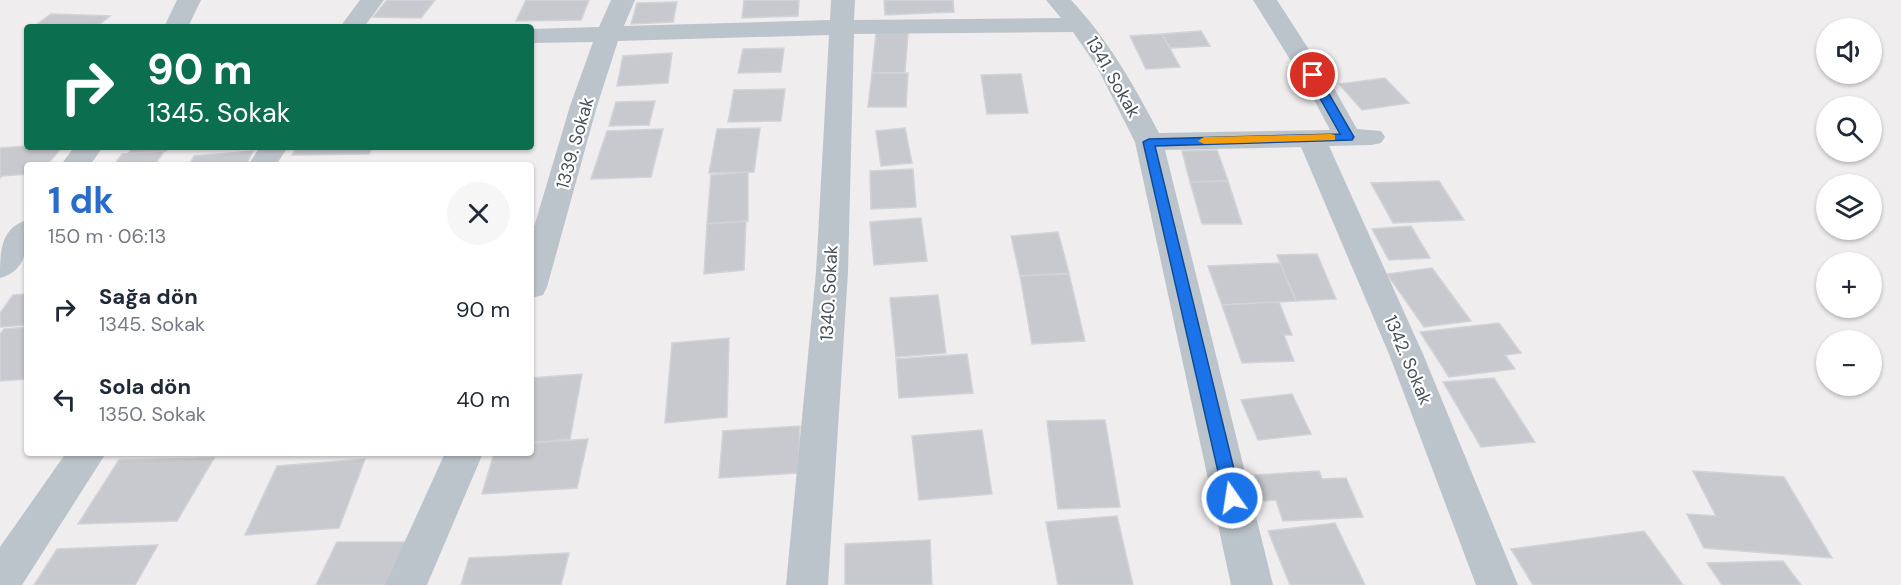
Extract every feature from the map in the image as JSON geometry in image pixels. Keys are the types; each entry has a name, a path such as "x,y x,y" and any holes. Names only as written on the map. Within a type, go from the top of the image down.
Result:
{"street":[{"path":"177,24 189,0"},
{"path":"354,24 372,0"},
{"name":"1339. Sokak","path":"534,278 552,225 607,34 622,0"},
{"name":"1341. Sokak","path":"1058,0 1082,25 1125,93 1149,142 1252,585"},
{"path":"1149,142 1360,137 1322,90 1265,0"},
{"path":"534,36 607,34 842,14 1082,25"},
{"name":"1340. Sokak","path":"807,585 832,272 842,14"},
{"name":"1342. Sokak","path":"1311,138 1411,364 1497,585"},
{"path":"77,162 87,150"},
{"path":"0,267 24,234"},
{"path":"0,582 85,456"},
{"path":"406,585 463,456"}],"building":[{"path":"387,0 435,0 421,18 373,17"},
{"path":"526,0 589,0 581,20 516,21"},
{"path":"744,0 799,0 798,16 742,18"},
{"path":"884,0 953,0 954,12 885,15"},
{"path":"677,2 673,22 631,24 637,3"},
{"path":"51,14 110,16 100,24 37,24"},
{"path":"1201,31 1210,46 1170,48 1162,34"},
{"path":"876,33 908,33 905,73 872,73"},
{"path":"1162,34 1180,67 1146,69 1130,36"},
{"path":"784,48 781,72 738,73 743,49"},
{"path":"672,53 668,83 617,86 623,56"},
{"path":"872,73 908,73 906,107 868,107"},
{"path":"1021,74 1028,113 987,114 981,75"},
{"path":"1385,78 1409,103 1362,110 1339,84"},
{"path":"785,89 781,121 728,122 734,90"},
{"path":"655,101 649,125 609,126 616,102"},
{"path":"760,128 754,172 709,173 717,129"},
{"path":"905,128 912,163 881,166 876,131"},
{"path":"663,129 651,177 591,179 607,131"},
{"path":"24,146 24,150 60,150 50,162 24,162 24,174 0,178 0,148"},
{"path":"131,150 167,150 166,151 127,155"},
{"path":"295,150 371,150 369,154 292,155"},
{"path":"1217,150 1228,181 1190,182 1182,151"},
{"path":"164,151 157,162 116,162 122,154"},
{"path":"253,151 248,162 191,162 194,156"},
{"path":"913,169 916,207 871,209 870,171"},
{"path":"748,172 748,221 707,224 711,175"},
{"path":"1228,181 1242,224 1202,224 1190,182"},
{"path":"1439,181 1464,220 1393,223 1371,183"},
{"path":"921,218 927,261 874,265 870,222"},
{"path":"746,221 744,270 704,274 707,224"},
{"path":"1411,226 1430,258 1389,260 1372,229"},
{"path":"1058,232 1069,273 1020,276 1011,236"},
{"path":"1317,254 1336,299 1296,301 1277,255"},
{"path":"1280,263 1296,301 1222,305 1208,266"},
{"path":"1432,268 1471,321 1424,327 1387,274"},
{"path":"1069,274 1085,341 1032,344 1020,276"},
{"path":"24,294 24,325 0,327 0,313 13,295"},
{"path":"938,295 946,353 896,357 890,298"},
{"path":"1279,302 1292,335 1284,335 1294,361 1242,363 1222,305"},
{"path":"1499,323 1521,353 1505,355 1515,369 1449,377 1420,332"},
{"path":"24,327 24,379 0,381 0,334 4,329"},
{"path":"729,338 727,417 665,423 672,343"},
{"path":"967,354 973,393 899,398 896,359"},
{"path":"582,374 570,439 534,443 534,378"},
{"path":"1494,378 1535,442 1481,447 1443,382"},
{"path":"1292,394 1311,434 1258,440 1241,400"},
{"path":"1105,420 1120,507 1058,509 1047,421"},
{"path":"800,426 798,473 719,478 723,431"},
{"path":"982,430 992,494 919,500 912,436"},
{"path":"588,439 577,488 482,494 493,456 534,456 534,443"},
{"path":"214,458 177,521 78,524 119,460"},
{"path":"365,459 339,528 245,535 277,466"},
{"path":"1319,471 1322,479 1346,478 1363,517 1283,521 1276,500 1264,501 1255,475"},
{"path":"1693,471 1784,477 1832,558 1704,548 1687,514 1716,516"},
{"path":"1117,516 1133,585 1058,585 1046,522"},
{"path":"1335,523 1365,585 1290,585 1268,531"},
{"path":"1644,531 1683,585 1533,585 1511,549"},
{"path":"930,540 932,585 845,585 845,544"},
{"path":"337,542 406,542 387,585 316,585"},
{"path":"158,545 135,585 34,585 57,549"},
{"path":"569,553 561,585 461,585 469,558"},
{"path":"1783,561 1801,585 1722,585 1707,563"}],"slow traffic":[{"path":"1204,141 1331,138"}],"route":[{"path":"1232,498 1149,142 1348,137 1313,75"}]}
